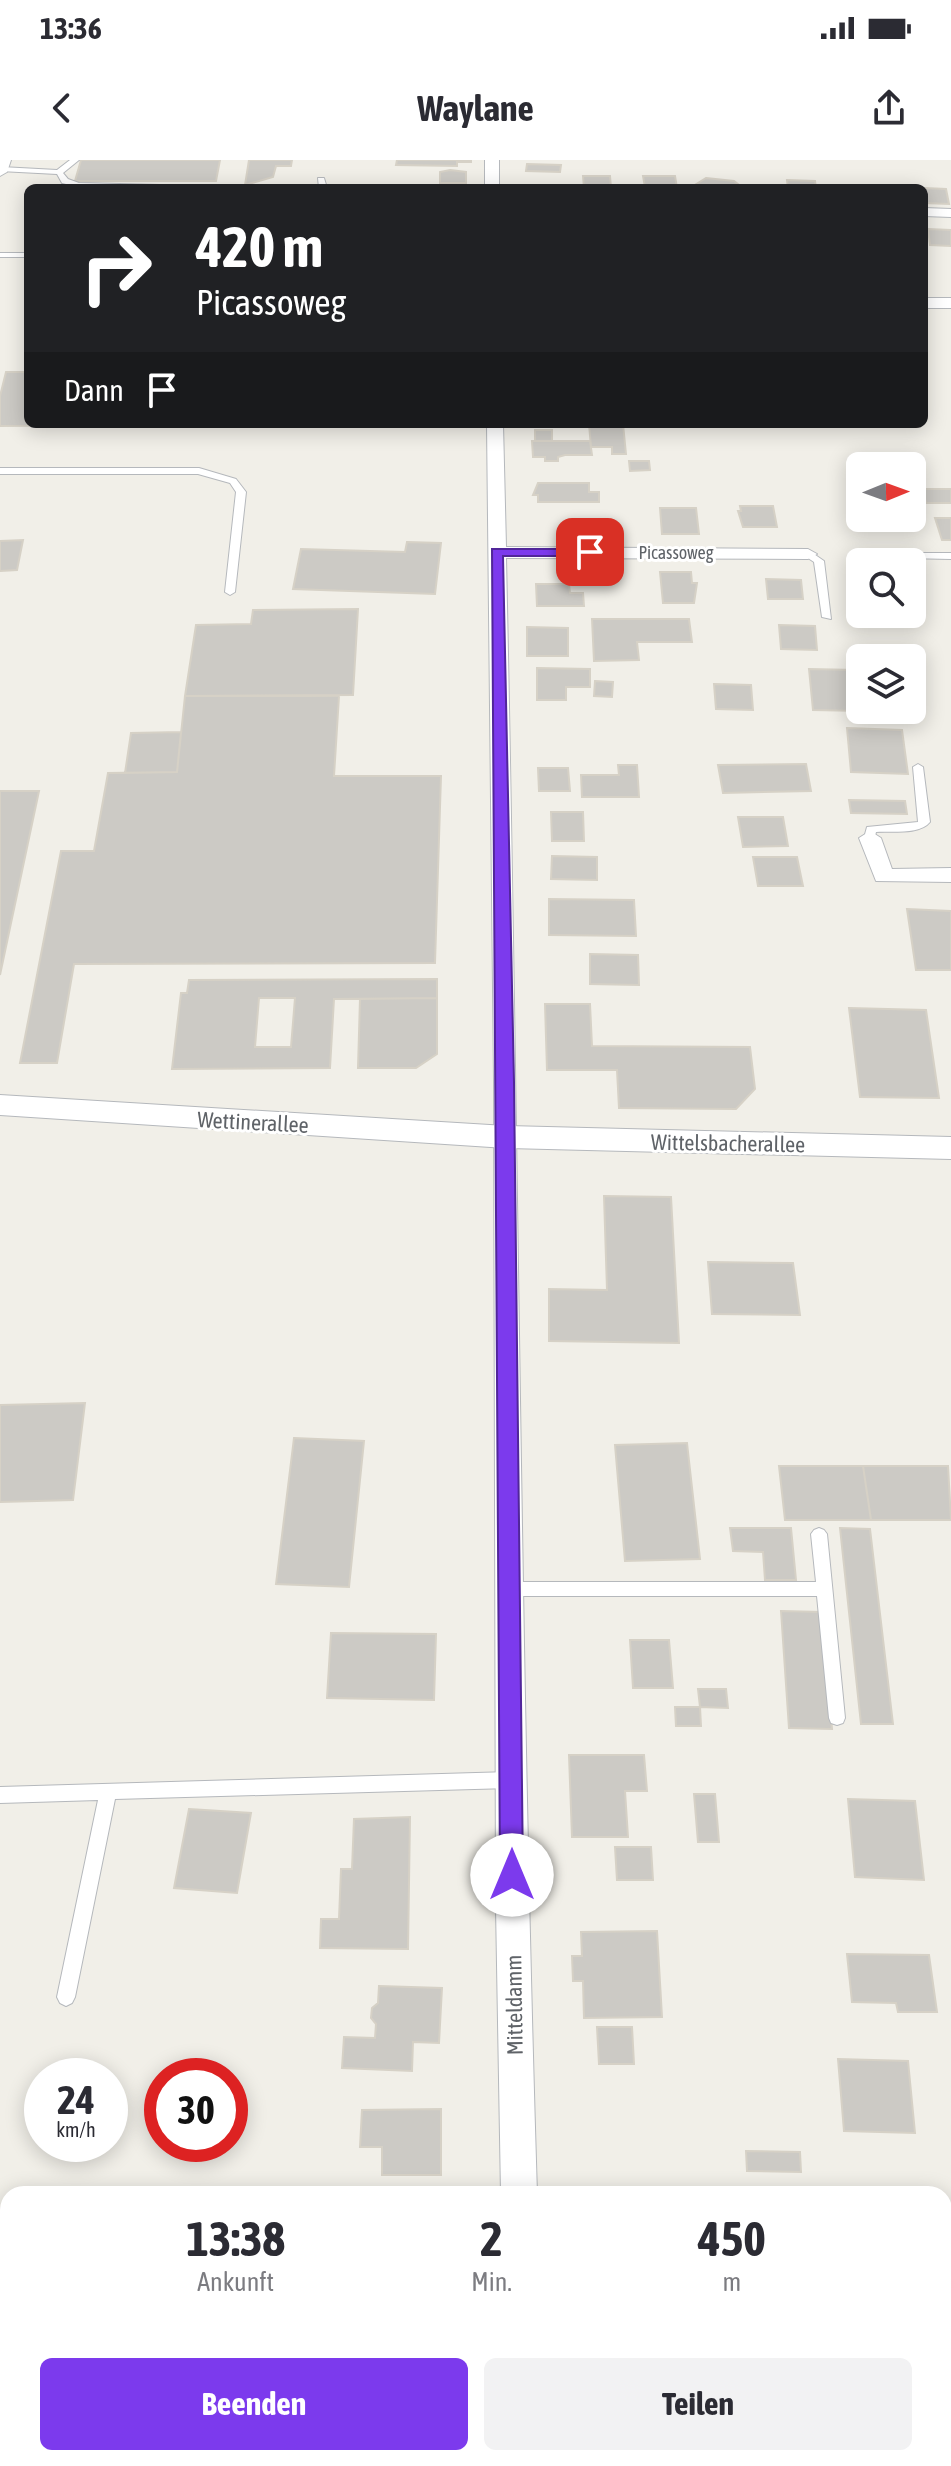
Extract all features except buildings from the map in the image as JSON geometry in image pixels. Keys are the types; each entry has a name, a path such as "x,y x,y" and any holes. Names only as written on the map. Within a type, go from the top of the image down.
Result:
{"street":[{"path":"0,170 4,160"},
{"path":"492,160 492,184"},
{"path":"928,212 951,213"},
{"path":"928,303 951,303"},
{"name":"Mitteldamm","path":"495,428 519,2186"},
{"name":"Picassoweg","path":"496,552 808,554"},
{"path":"870,838 884,876 951,875"},
{"name":"Wettinerallee","path":"0,1105 506,1137"},
{"name":"Wittelsbacherallee","path":"506,1137 951,1148"}],"lane":[{"path":"0,170 59,172 75,160"},
{"path":"59,172 65,181 75,184"},
{"path":"0,255 24,255"},
{"path":"0,471 199,471 233,481 241,492 230,592"},
{"path":"808,554 819,561 827,617"},
{"path":"926,556 951,556"},
{"path":"870,838 871,829 921,826 924,822 918,767"},
{"path":"819,1534 837,1718"},
{"path":"509,1589 824,1589"},
{"path":"0,1795 512,1780"},
{"path":"66,1997 108,1792"}],"route":[{"path":"512,1875 506,1082 496,552 590,552"}]}
